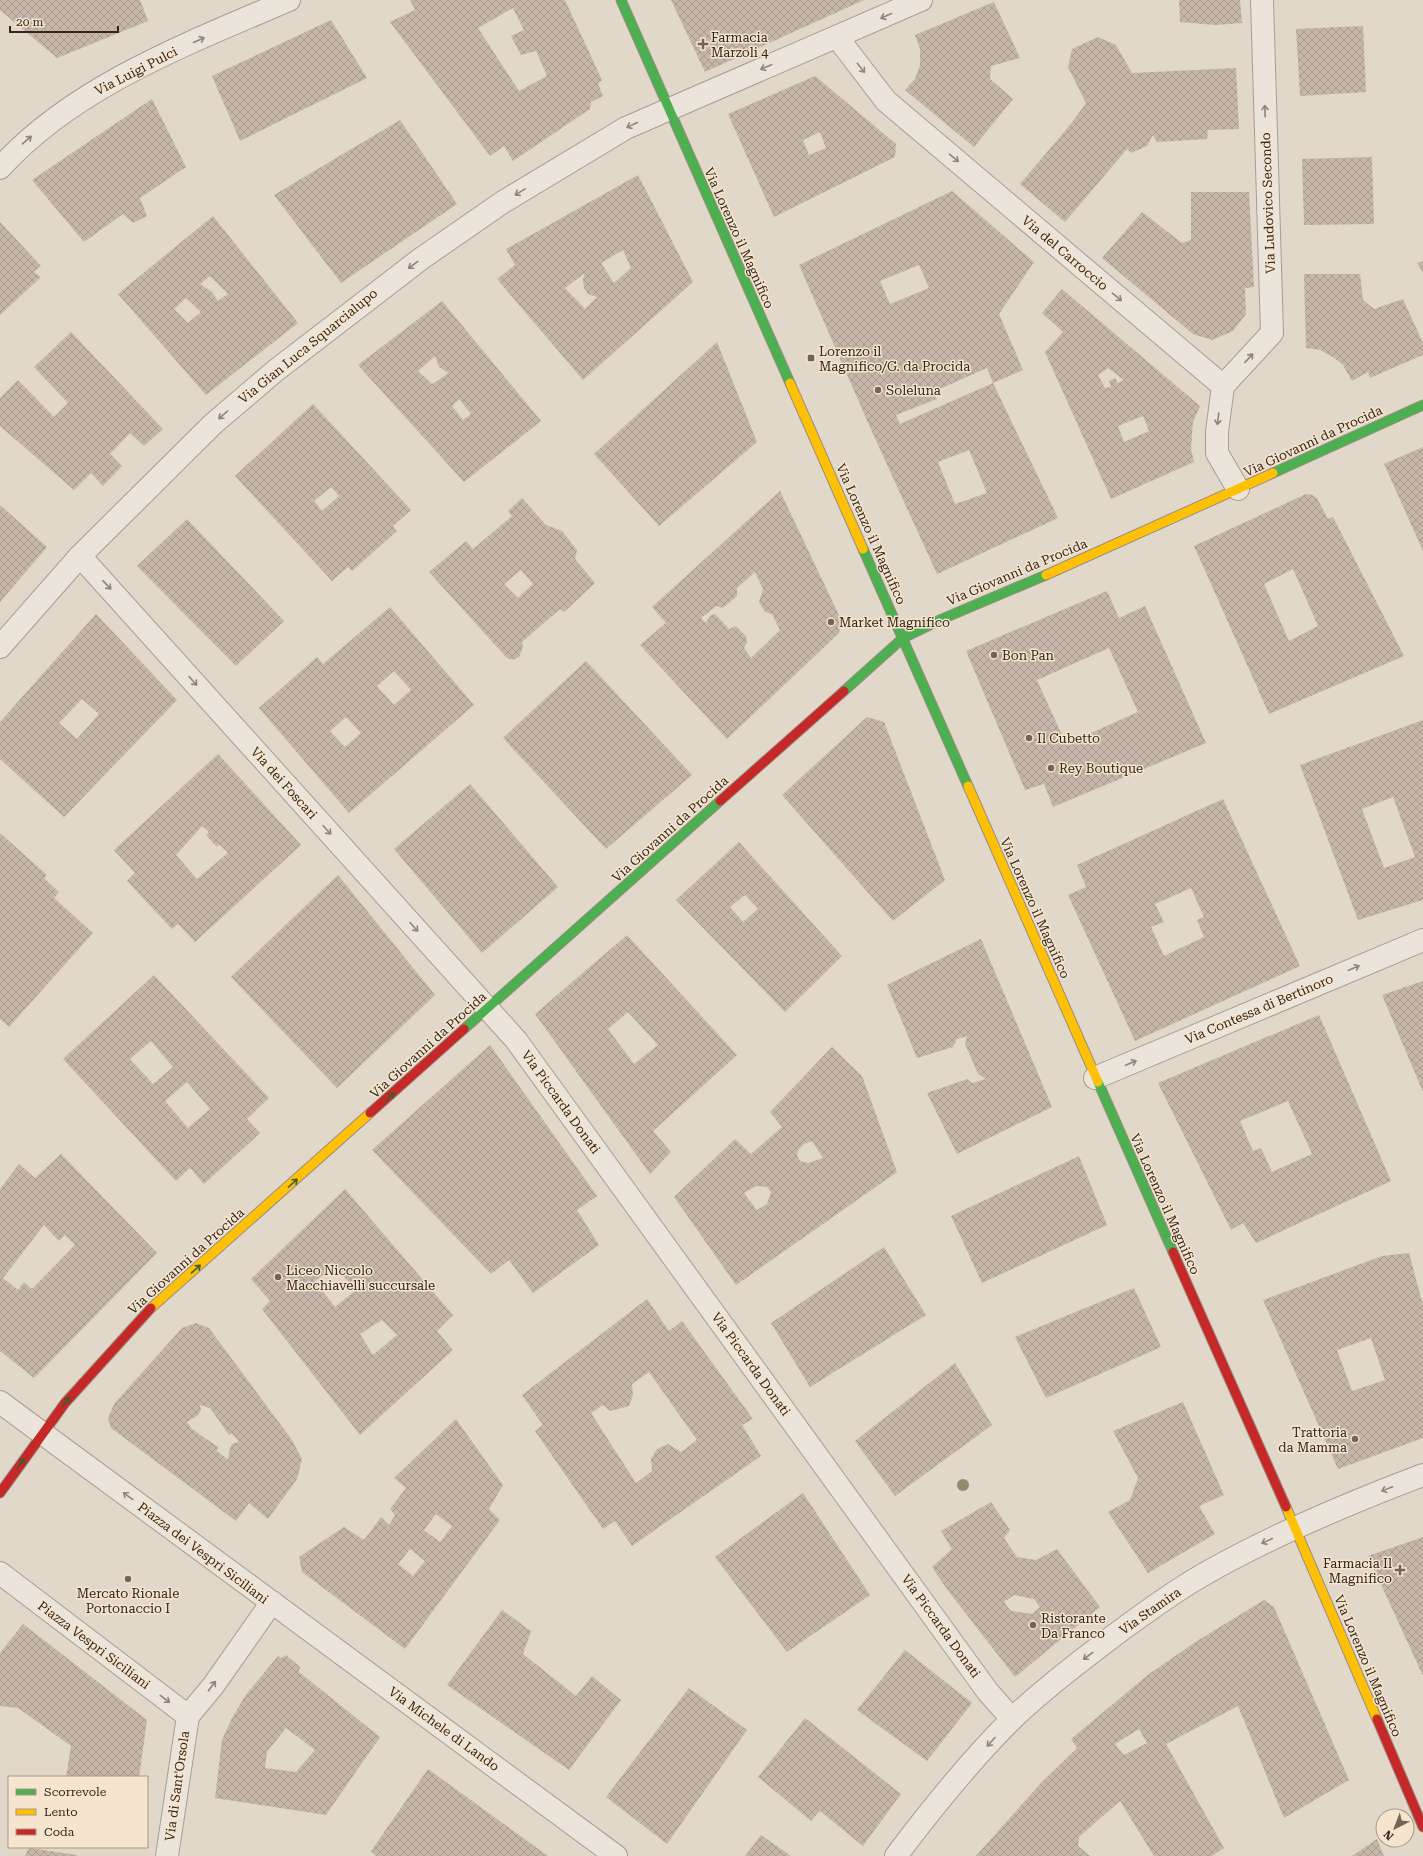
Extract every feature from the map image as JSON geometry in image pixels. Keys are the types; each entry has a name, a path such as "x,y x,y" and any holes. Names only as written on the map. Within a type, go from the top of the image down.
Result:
{"street":[{"name":"Via Luigi Pulci","path":"0,168 33,134 85,98 177,50 289,0"},
{"name":"Via Lorenzo il Magnifico","path":"621,0 667,109 903,638 1095,1078 1295,1528 1423,1827"},
{"name":"Via Gian Luca Squarcialupo","path":"0,647 80,556 213,424 275,371 348,313 422,258 503,202 626,128 921,0"},
{"name":"Via Ludovico Secondo","path":"1223,386 1272,333 1262,0"},
{"name":"Via del Carroccio","path":"837,37 886,101 1223,386"},
{"path":"1223,386 1217,432 1217,453 1238,489"},
{"name":"Via Giovanni da Procida","path":"0,1493 65,1402 144,1314 488,1010 903,638 942,619 1238,489 1423,404"},
{"name":"Via dei Foscari","path":"80,556 488,1010"},
{"name":"Via Contessa di Bertinoro","path":"1095,1078 1423,940"},
{"name":"Via Piccarda Donati","path":"488,1010 516,1040 988,1692 1012,1720"},
{"path":"0,1402 42,1433"},
{"name":"Piazza dei Vespri Siciliani","path":"42,1433 272,1602 213,1686 188,1716"},
{"name":"Via Stamira","path":"896,1856 945,1793 1012,1720 1073,1667 1155,1606 1207,1573 1295,1528 1333,1510 1423,1475"},
{"name":"Piazza Vespri Siciliani","path":"0,1573 188,1716"},
{"name":"Via Michele di Lando","path":"272,1602 616,1856"},
{"name":"Via di Sant'Orsola","path":"167,1856 188,1716"}],"building":[{"path":"0,0 140,0 148,21 57,58 0,10"},
{"path":"410,0 565,0 602,80 598,84 603,96 591,102 590,109 513,161 504,146 490,156 390,22 415,10","holes":["513,8 524,30 511,36 521,55 536,51 547,76 519,91 478,28"]},
{"path":"671,0 864,0 705,72"},
{"path":"1179,0 1240,0 1242,23 1215,25 1180,22"},
{"path":"994,2 1020,58 991,66 990,79 1013,99 974,147 905,90 915,79 920,65 920,49 915,35"},
{"path":"331,20 367,78 240,141 212,76"},
{"path":"1363,26 1366,92 1300,96 1296,29"},
{"path":"1098,37 1116,45 1132,73 1236,68 1239,129 1208,130 1207,139 1157,142 1153,135 1147,146 1131,153 1127,149 1065,222 1020,184 1070,125 1086,103 1068,67 1072,49"},
{"path":"815,76 896,144 895,157 774,217 728,114","holes":["820,132 826,148 809,155 803,140"]},
{"path":"152,99 186,167 140,198 147,216 133,223 123,214 84,242 32,180"},
{"path":"400,120 457,204 341,283 274,195"},
{"path":"1372,157 1374,224 1304,225 1302,159"},
{"path":"638,175 693,282 583,380 497,279 515,265 506,249","holes":["623,250 631,268 614,283 601,263","585,273 583,279 584,288 588,294 597,297 585,309 565,288"]},
{"path":"952,191 1034,262 999,314 1023,370 993,383 1058,518 937,574 873,434 799,265","holes":["919,265 929,288 890,304 880,281","987,368 993,383 900,424 896,415 937,399 933,392","969,450 987,493 955,504 938,462"]},
{"path":"1191,192 1249,192 1254,287 1245,288 1246,314 1233,331 1212,340 1193,334 1102,258 1142,212 1182,243 1191,240"},
{"path":"213,216 298,323 206,395 118,294","holes":["210,276 228,294 218,301 212,292 200,284","186,298 201,312 188,323 174,309"]},
{"path":"0,222 41,266 34,272 41,277 0,315"},
{"path":"1423,261 1423,273 1417,263"},
{"path":"1304,274 1360,274 1363,300 1374,309 1403,299 1423,343 1423,355 1370,378 1368,372 1352,381 1343,365 1333,357 1320,350 1306,348"},
{"path":"1062,289 1200,406 1193,422 1191,449 1194,462 1111,499 1045,352 1063,332 1042,313","holes":["1108,368 1124,380 1118,383 1115,378 1109,381 1111,387 1105,388 1098,375","1143,416 1149,431 1124,442 1118,426"]},
{"path":"442,301 541,421 464,482 358,365","holes":["435,356 439,367 449,373 432,384 418,371","459,399 471,414 463,420 452,406"]},
{"path":"71,332 163,429 144,446 130,433 110,454 122,466 103,486 91,473 74,490 0,426 0,398 18,380 54,417 68,403 34,367"},
{"path":"717,342 757,442 659,526 594,454"},
{"path":"313,404 411,510 393,526 397,531 352,571 348,567 332,581 235,476","holes":["331,487 339,496 322,511 314,501"]},
{"path":"1423,447 1423,551 1384,464"},
{"path":"780,491 838,613 841,624 839,633 727,739 640,645 666,623 652,607","holes":["755,572 763,589 759,602 765,612 772,614 780,630 751,658 744,648 747,642 746,636 736,626 729,629 715,614 710,616 706,623 701,618 716,606 723,608 737,596 737,588"]},
{"path":"1306,494 1312,495 1317,498 1328,519 1333,517 1404,656 1269,714 1194,546","holes":["1293,569 1318,626 1289,641 1264,584"]},
{"path":"522,498 546,525 562,531 577,550 575,559 595,583 564,612 560,609 522,642 523,647 519,657 513,660 507,658 429,572 466,541 473,549 512,516 508,511","holes":["521,570 533,584 518,598 504,584"]},
{"path":"0,505 47,547 0,602"},
{"path":"187,519 284,621 236,666 137,566"},
{"path":"1107,591 1119,618 1145,606 1206,743 1053,807 1044,784 1025,790 966,651","holes":["1109,648 1138,712 1066,744 1037,680"]},
{"path":"390,607 474,705 349,813 259,708 317,657 323,664","holes":["394,671 411,690 394,705 377,686","346,717 361,733 345,747 330,731"]},
{"path":"96,614 177,700 64,817 0,759 0,722","holes":["82,699 99,714 77,739 59,723"]},
{"path":"586,661 692,775 606,849 503,738"},
{"path":"867,717 884,722 945,880 893,921 782,795"},
{"path":"1423,720 1423,900 1358,920 1300,765","holes":["1393,797 1415,857 1384,868 1362,809"]},
{"path":"218,754 301,845 195,942 178,924 172,929 127,881 135,873 114,850","holes":["202,826 209,832 206,835 217,847 219,844 228,853 197,879 176,855"]},
{"path":"470,784 558,887 482,953 394,849"},
{"path":"1223,799 1300,966 1135,1041 1068,895 1086,887 1077,865","holes":["1191,888 1204,917 1197,920 1204,937 1164,956 1151,927 1164,922 1155,904"]},
{"path":"0,833 47,875 44,878 59,892 54,898 93,933 9,1027 0,1019"},
{"path":"739,842 842,956 785,1012 676,900","holes":["745,895 758,909 743,922 730,907"]},
{"path":"338,875 435,995 337,1088 231,977"},
{"path":"627,935 737,1055 653,1131 671,1152 650,1174 535,1014","holes":["628,1012 658,1045 634,1064 608,1029"]},
{"path":"981,939 1052,1107 957,1154 927,1093 967,1079 972,1083 986,1079 978,1074 965,1044 967,1036 957,1039 953,1047 917,1058 887,985"},
{"path":"154,975 269,1098 247,1119 260,1133 204,1184 190,1168 176,1181 63,1059","holes":["151,1041 173,1067 153,1084 130,1059","187,1082 210,1109 188,1128 165,1101"]},
{"path":"1423,981 1423,1092 1382,995"},
{"path":"1319,1015 1391,1181 1256,1243 1243,1223 1231,1230 1158,1083","holes":["1288,1101 1312,1154 1272,1172 1261,1148 1253,1151 1240,1121"]},
{"path":"490,1045 597,1196 577,1210 599,1245 533,1293 509,1260 491,1274 372,1150"},
{"path":"832,1047 862,1076 897,1172 736,1285 674,1197 735,1139 751,1154 782,1127 770,1112","holes":["812,1141 823,1158 808,1163 800,1161 797,1155 799,1149 804,1144","756,1186 767,1187 771,1192 767,1204 757,1210 744,1193"]},
{"path":"61,1154 157,1253 34,1378 0,1351 0,1189 19,1164 35,1178","holes":["44,1225 59,1241 65,1235 75,1245 32,1289 24,1282 18,1290 3,1278"]},
{"path":"1079,1156 1107,1225 982,1283 951,1216"},
{"path":"345,1189 453,1315 437,1331 453,1350 360,1435 262,1309 270,1301 251,1279","holes":["335,1267 356,1290 335,1307 315,1281","382,1320 397,1335 373,1355 360,1334"]},
{"path":"884,1247 926,1315 810,1387 771,1323"},
{"path":"1409,1253 1423,1305 1423,1438 1338,1469 1263,1300 1382,1256","holes":["1371,1338 1385,1380 1352,1391 1337,1350"]},
{"path":"1134,1288 1161,1347 1046,1398 1015,1337"},
{"path":"647,1299 669,1331 682,1321 753,1419 742,1425 761,1456 632,1546 615,1521 603,1529 535,1431 543,1425 522,1395","holes":["649,1372 697,1440 681,1452 668,1444 657,1449 651,1459 652,1471 636,1483 591,1413 603,1405 610,1411 629,1406 633,1395 632,1384"]},
{"path":"196,1323 209,1328 292,1440 302,1459 297,1479 268,1519 249,1503 236,1521 111,1428 108,1418 114,1404 182,1328","holes":["200,1405 210,1408 229,1435 231,1433 239,1442 232,1444 228,1460 217,1451 218,1447 192,1429 187,1422 198,1415 201,1410"]},
{"path":"955,1363 992,1425 895,1496 855,1441"},
{"path":"1183,1402 1224,1495 1199,1506 1215,1534 1148,1573 1108,1512 1130,1500 1138,1478 1113,1431"},
{"path":"456,1419 503,1485 489,1509 500,1520 405,1649 302,1572 299,1557 344,1527 364,1540 381,1517 389,1525 395,1515 390,1509 406,1488 394,1478","holes":["436,1514 452,1526 440,1542 424,1530","410,1549 425,1561 413,1576 398,1564"]},
{"path":"803,1493 870,1595 787,1652 715,1557"},
{"path":"991,1502 1010,1530 1004,1538 1017,1557 1036,1560 1057,1549 1100,1607 1015,1677 946,1588 932,1567 952,1549 941,1531","holes":["1014,1595 1034,1599 1040,1607 1032,1614 1011,1611 1004,1602"]},
{"path":"1423,1537 1423,1676 1368,1556"},
{"path":"1264,1600 1274,1607 1349,1780 1284,1818 1238,1706 1166,1744 1224,1848 1212,1856 1154,1856 1120,1801 1079,1837 1078,1846 1090,1856 976,1856 1041,1783 1077,1748 1071,1739 1149,1674 1197,1641","holes":["1139,1729 1147,1743 1124,1755 1115,1744"]},
{"path":"502,1610 531,1631 523,1654 576,1696 592,1676 621,1700 569,1770 447,1685"},
{"path":"23,1624 147,1720 139,1776 66,1776 71,1746 18,1708 0,1706 0,1653"},
{"path":"905,1650 972,1703 927,1761 857,1710"},
{"path":"286,1655 300,1667 299,1672 380,1737 326,1815 215,1798 222,1740 231,1720 245,1696 278,1656 281,1658","holes":["286,1728 315,1750 296,1772 265,1768 267,1752"]},
{"path":"689,1688 747,1730 667,1844 606,1797"},
{"path":"805,1718 901,1794 863,1846 820,1811 811,1821 758,1777"},
{"path":"428,1769 548,1856 376,1856 371,1851"},
{"path":"761,1835 791,1856 745,1856"},
{"path":"1375,1840 1375,1848 1381,1848 1384,1856 1352,1856"},
{"path":"29,1848 77,1855 77,1856 25,1856"}],"traffic: fast":[{"path":"621,0 790,383"},
{"path":"1273,473 1423,405"},
{"path":"863,549 968,786"},
{"path":"844,691 903,638 942,619 1046,575"},
{"path":"464,1029 720,801"},
{"path":"1098,1082 1173,1252"}],"traffic: slow":[{"path":"790,383 863,549"},
{"path":"1046,575 1273,473"},
{"path":"968,786 1098,1082"},
{"path":"151,1308 370,1113"},
{"path":"1286,1507 1377,1719"}],"traffic: jam":[{"path":"720,801 844,691"},
{"path":"370,1113 464,1029"},
{"path":"1173,1252 1286,1507"},
{"path":"0,1493 65,1403 151,1308"},
{"path":"1377,1719 1423,1827"}],"place":[{"name":"Farmacia Marzoli 4","path":"703,44"},
{"name":"Lorenzo il Magnifico/G. da Procida","path":"811,358"},
{"name":"Soleluna","path":"878,390"},
{"name":"Market Magnifico","path":"831,622"},
{"name":"Bon Pan","path":"994,655"},
{"name":"Il Cubetto","path":"1029,738"},
{"name":"Rey Boutique","path":"1051,768"},
{"name":"Liceo Niccolo Macchiavelli succursale","path":"278,1277"},
{"name":"Trattoria da Mamma","path":"1355,1439"},
{"name":"Farmacia Il Magnifico","path":"1400,1570"},
{"name":"Mercato Rionale Portonaccio I","path":"128,1579"},
{"name":"Ristorante Da Franco","path":"1033,1625"}]}
